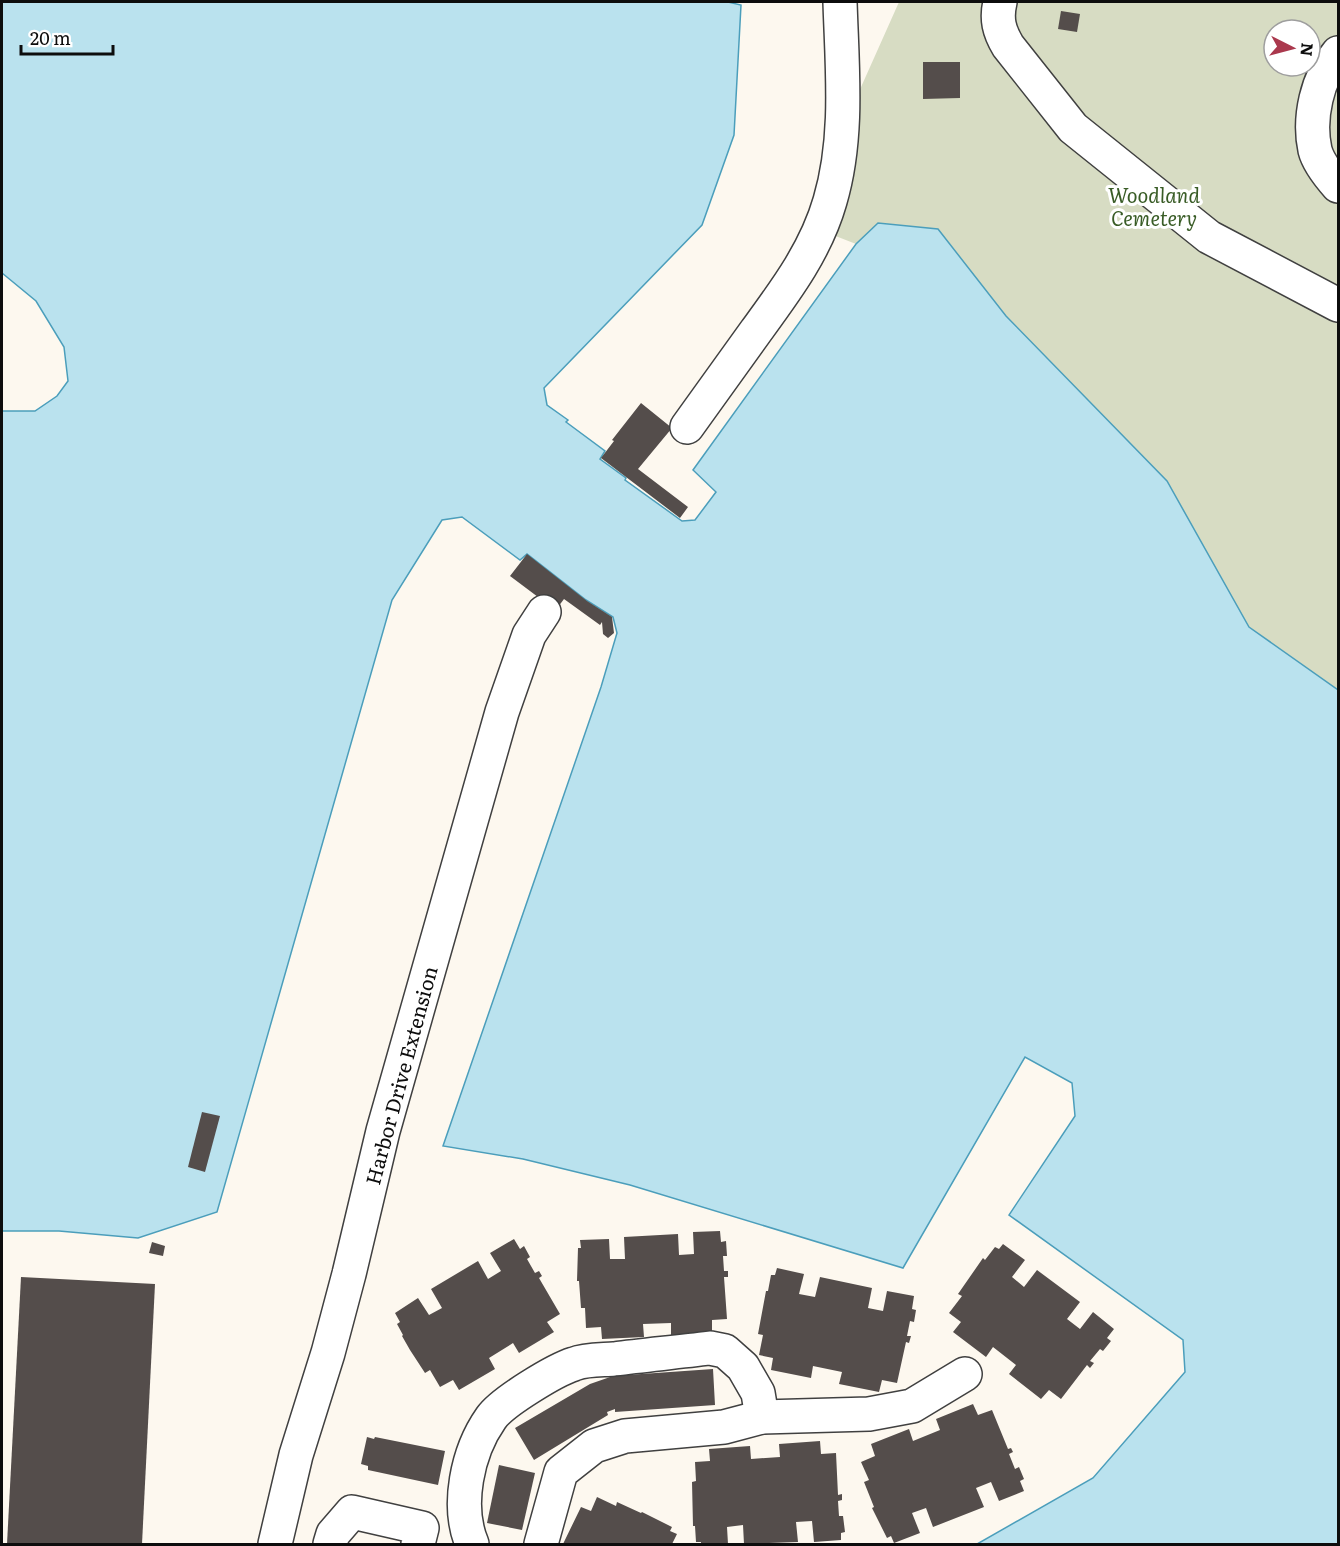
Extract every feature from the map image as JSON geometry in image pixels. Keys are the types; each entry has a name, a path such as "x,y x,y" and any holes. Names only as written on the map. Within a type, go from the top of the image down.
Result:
{"lane":[{"path":"687,427 796,276 816,237 830,201 840,154 843,102 840,2"},
{"path":"1000,2 997,13 999,31 1008,46 1073,128 1209,237 1338,305"},
{"path":"1338,52 1318,89 1312,122 1316,153 1338,186"},
{"name":"Harbor Drive Extension","path":"275,1545 296,1455 328,1353 349,1274 383,1131 499,723 529,636 544,612"},
{"path":"472,1545 466,1530 465,1500 468,1476 475,1448 492,1417 530,1386 575,1363 710,1348 725,1351 743,1366 759,1393 762,1417"},
{"path":"541,1545 561,1472 594,1446 625,1436 724,1427 762,1417 869,1414 912,1406 965,1374"},
{"path":"330,1545 333,1534 352,1512 422,1528 418,1545"}],"green space":[{"name":"Woodland Cemetery","path":"899,2 1338,2 1338,690 1249,627 1167,481 1006,316 938,229 878,223 856,244 833,235 845,123"}],"water":[{"path":"2,2 728,2 741,5 734,135 702,225 544,388 547,405 605,451 600,459 626,478 625,480 682,521 695,520 716,492 693,470 856,244 878,223 938,229 1006,316 1167,481 1249,627 1338,690 1338,1544 977,1544 1093,1478 1185,1372 1183,1340 1009,1215 1075,1116 1072,1083 1025,1057 903,1268 630,1185 523,1159 443,1146 601,687 617,633 613,617 586,600 527,554 520,560 462,517 442,520 392,600 217,1212 138,1238 59,1231 2,1231 2,411 35,411 57,396 68,381 64,347 36,301 2,273"}],"building":[{"path":"1061,11 1080,14 1077,32 1058,29"},
{"path":"923,62 960,62 960,98 923,99"},
{"path":"641,403 672,428 638,469 688,507 680,518 601,458"},
{"path":"527,554 587,601 612,617 614,633 608,638 603,634 602,622 600,625 564,599 558,607 542,600 510,576"},
{"path":"202,1112 220,1116 205,1172 188,1167"},
{"path":"720,1231 721,1242 726,1241 727,1256 723,1256 724,1271 728,1271 728,1277 724,1277 727,1319 712,1320 712,1333 671,1335 671,1323 643,1324 644,1337 602,1339 601,1327 586,1328 585,1308 581,1308 579,1281 577,1281 580,1240 609,1239 610,1259 625,1259 624,1237 678,1234 679,1255 694,1254 693,1232"},
{"path":"514,1239 520,1249 524,1246 530,1257 527,1259 535,1273 539,1271 542,1276 539,1278 560,1314 547,1322 554,1332 519,1353 513,1343 489,1358 495,1369 459,1390 453,1380 440,1387 430,1370 425,1373 410,1350 397,1324 400,1322 395,1313 418,1298 429,1315 442,1308 431,1289 478,1261 488,1279 501,1271 490,1253"},
{"path":"152,1242 165,1246 163,1256 149,1253"},
{"path":"1003,1244 1025,1260 1012,1277 1024,1287 1037,1270 1080,1302 1067,1319 1080,1329 1093,1312 1114,1329 1107,1338 1111,1341 1103,1351 1100,1349 1090,1361 1094,1363 1090,1368 1087,1365 1061,1399 1049,1390 1041,1399 1009,1374 1016,1365 993,1347 986,1357 953,1332 961,1322 949,1313 962,1296 958,1294 983,1258 985,1260 995,1247 999,1249"},
{"path":"777,1268 804,1274 799,1294 815,1297 820,1277 872,1288 868,1308 883,1311 887,1291 914,1296 912,1309 916,1310 914,1322 910,1321 907,1336 911,1336 909,1343 906,1342 897,1383 882,1380 879,1392 839,1384 842,1372 813,1366 811,1378 771,1370 773,1358 759,1355 763,1335 758,1334 766,1291 768,1291 771,1275 775,1275"},
{"path":"21,1277 155,1284 142,1544 7,1544"},
{"path":"713,1369 715,1405 615,1412 615,1409 534,1460 515,1428 590,1384 613,1376"},
{"path":"973,1404 978,1415 992,1410 1008,1449 1011,1448 1013,1452 1009,1454 1015,1469 1019,1467 1024,1479 1020,1481 1024,1491 999,1501 991,1482 976,1488 984,1507 933,1527 926,1508 912,1513 920,1533 894,1543 891,1536 887,1538 872,1508 874,1507 864,1482 869,1480 861,1462 875,1456 871,1444 909,1429 913,1441 940,1430 936,1419"},
{"path":"367,1437 445,1451 438,1485 368,1470 368,1466 361,1464"},
{"path":"820,1441 821,1454 836,1453 838,1495 842,1494 842,1500 838,1501 839,1516 843,1516 845,1532 841,1533 841,1540 814,1542 812,1521 796,1522 798,1542 744,1544 743,1525 727,1527 728,1544 696,1542 695,1526 693,1526 692,1482 696,1481 695,1462 710,1461 709,1449 750,1446 751,1459 780,1457 779,1444"},
{"path":"499,1465 535,1473 522,1530 487,1523"},
{"path":"597,1497 616,1506 617,1502 642,1512 672,1527 670,1531 677,1534 672,1544 563,1544 581,1507 591,1511"}]}
